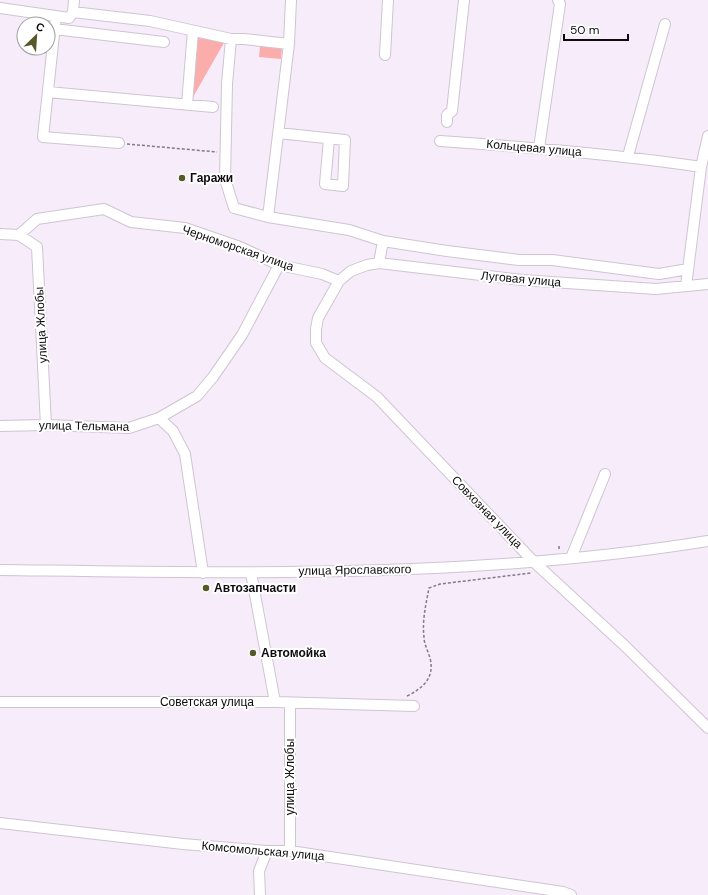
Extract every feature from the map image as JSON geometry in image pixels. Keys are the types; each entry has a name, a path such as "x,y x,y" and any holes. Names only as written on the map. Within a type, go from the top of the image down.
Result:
{"street":[{"path":"0,8 69,18 73,12 74,0"},
{"path":"268,217 289,44 291,0"},
{"path":"385,55 388,0"},
{"path":"447,122 447,114 452,111 464,0"},
{"path":"539,148 560,4 558,0"},
{"path":"73,12 150,21 231,39 289,44"},
{"path":"628,156 665,24"},
{"path":"56,29 164,42"},
{"path":"187,104 193,31"},
{"path":"231,39 227,84 225,179 234,208 268,217 349,230 383,241 483,256 519,260 552,260 659,274 688,269"},
{"path":"51,56 43,137 119,143"},
{"path":"48,92 213,107"},
{"path":"278,134 329,139"},
{"path":"686,286 701,167 708,136"},
{"name":"Кольцевая улица","path":"440,141 628,156 701,167"},
{"name":"Черноморская улица","path":"19,235 37,219 104,209 131,222 185,228 240,246 279,265 322,274 339,281"},
{"path":"0,234 19,235"},
{"name":"улица Жлобы","path":"19,235 37,247 46,425"},
{"path":"379,263 383,241"},
{"name":"Луговая улица","path":"339,281 351,271 367,265 379,263 538,281 656,290 708,284"},
{"name":"улица Тельмана","path":"0,426 46,425 129,428 159,418 197,396 213,377 242,335 279,265"},
{"name":"Совхозная улица","path":"339,281 318,318 316,343 325,358 378,397 534,562 625,646 708,728"},
{"path":"159,418 173,432 185,454 203,573"},
{"path":"570,558 605,474"},
{"name":"улица Ярославского","path":"0,570 251,573 442,568 534,562 708,541"},
{"path":"251,573 275,702"},
{"name":"Советская улица","path":"0,702 275,702 290,704 414,706"},
{"name":"улица Жлобы","path":"290,704 290,851"},
{"name":"Комсомольская улица","path":"0,823 182,844 267,851 290,851 563,892 571,895"},
{"path":"260,895 259,871 267,851"}],"path":[{"path":"119,143 226,152"},
{"path":"559,546 560,559"},
{"path":"418,691 429,679 430,660 424,638 424,609 429,588 440,584 544,571"}],"shaded area":[{"path":"198,38 225,41 193,97"},
{"path":"260,46 282,48 281,59 259,57"}],"place":[{"name":"Гаражи","path":"182,178"},
{"name":"Автозапчасти","path":"206,588"},
{"name":"Автомойка","path":"253,653"}]}
